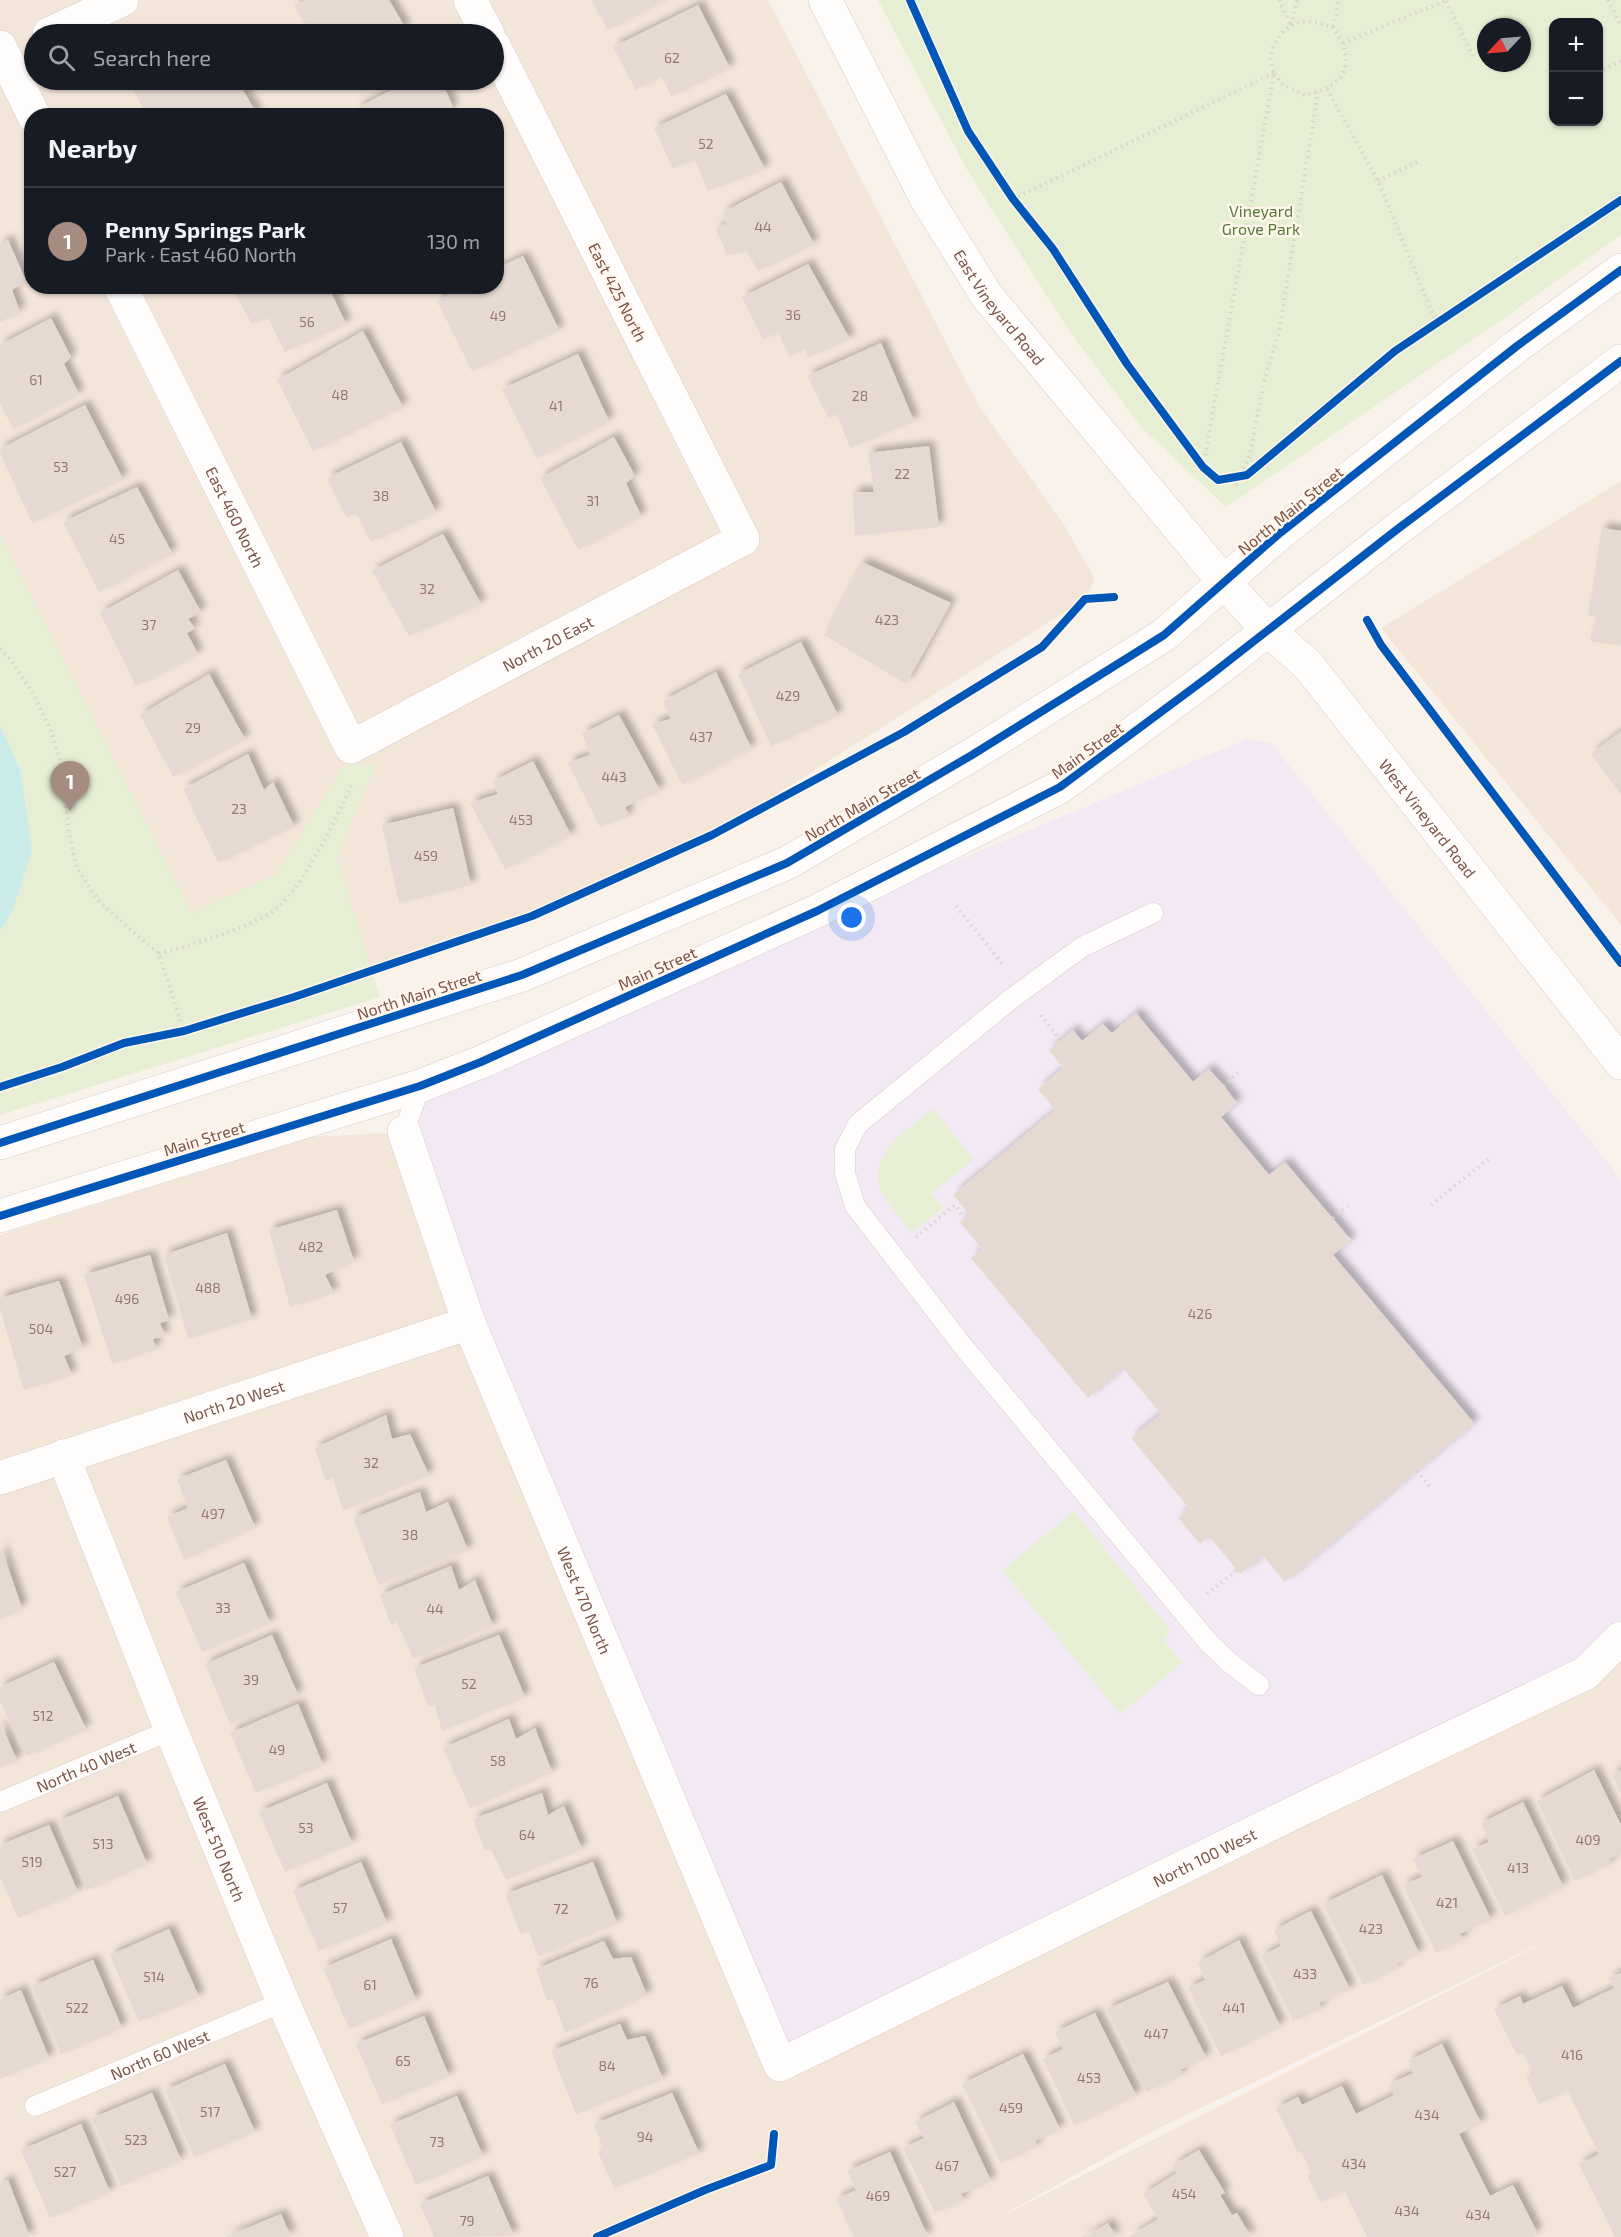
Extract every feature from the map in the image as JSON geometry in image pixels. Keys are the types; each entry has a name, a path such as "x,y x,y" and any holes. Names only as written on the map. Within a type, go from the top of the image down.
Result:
{"street":[{"path":"70,24 122,0"},
{"path":"471,0 483,24"},
{"name":"East Vineyard Road","path":"825,0 926,198 987,296 1190,538 1224,582"},
{"path":"24,45 2,51 30,108"},
{"name":"East 425 North","path":"504,65 743,538"},
{"name":"North Main Street","path":"0,1143 522,975 787,863 972,755 1164,635 1280,533 1517,346 1621,270"},
{"name":"East 460 North","path":"124,294 351,747"},
{"path":"1268,630 1621,361"},
{"name":"North 20 East","path":"351,747 743,538"},
{"name":"West Vineyard Road","path":"1224,582 1268,630 1308,665 1621,1063"},
{"name":"Main Street","path":"0,1216 420,1086 481,1062 817,911 1060,787 1268,630"},
{"name":"West 470 North","path":"404,1132 469,1323 780,2065"},
{"name":"North 20 West","path":"0,1478 469,1323"},
{"name":"West 510 North","path":"63,1456 171,1730 284,2002 387,2237"},
{"name":"North 100 West","path":"780,2065 1289,1815 1587,1672 1621,1638"}],"lane":[{"path":"1153,913 1082,947 1011,999 858,1124 845,1149 845,1173 855,1206 966,1350 1209,1643 1230,1663 1259,1685"},
{"path":"404,1132 420,1086"},
{"name":"North 40 West","path":"0,1802 171,1730"},
{"name":"North 60 West","path":"35,2106 284,2002"}],"path":[{"path":"1279,0 1291,26"},
{"path":"1291,26 1301,22 1315,22 1333,27 1343,43 1346,62 1340,80 1327,89 1305,95 1283,85 1274,73 1270,57 1274,46 1291,26 1297,0"},
{"path":"1333,27 1340,0"},
{"path":"1343,43 1447,0 1475,60"},
{"path":"1608,0 1621,26"},
{"path":"1603,70 1621,61"},
{"path":"1013,199 1274,73"},
{"path":"1203,467 1274,73"},
{"path":"1327,89 1378,181 1436,322"},
{"path":"1237,481 1250,454 1264,381 1279,332 1318,92"},
{"path":"1378,181 1418,162"},
{"path":"1007,189 1020,207"},
{"path":"1428,328 1445,316"},
{"path":"1197,458 1211,473"},
{"path":"1228,478 1237,481 1256,468"},
{"path":"0,649 10,659 33,693 51,731 61,763 69,834 77,868 100,903 159,954 184,1030"},
{"path":"159,954 209,940 239,929 271,913 291,891 319,849 354,781"},
{"path":"957,906 1010,974"},
{"path":"1038,1011 1061,1041"},
{"path":"174,1033 195,1027"},
{"path":"1224,1086 1238,1073"},
{"path":"1431,1205 1492,1156"},
{"path":"911,1241 955,1205 964,1218"},
{"path":"1333,1218 1348,1206"},
{"path":"1417,1471 1432,1489"},
{"path":"1204,1596 1237,1570"}],"shaded area":[{"path":"0,0 768,0 979,406 1063,523 1095,579 1085,599 712,835 532,916 223,1021 0,580"},
{"path":"1621,481 1621,925 1381,628"},
{"path":"1247,739 1271,743 1621,1182 1621,1638 780,2065 404,1132 420,1086"},
{"path":"404,1132 1621,1639 1621,2237 0,2237 0,1235 311,1137","holes":["1571,1929 1005,2214 1157,2129"]}],"green space":[{"name":"Vineyard Grove Park","path":"878,0 1621,0 1621,235 1509,315 1226,507 1141,427 1066,326 966,168"},
{"path":"0,535 192,913 276,874 346,763 376,765 337,857 380,997 0,1115"},
{"path":"933,1109 974,1160 931,1193 943,1208 912,1233 882,1194 878,1182 878,1170 888,1149 896,1140"},
{"path":"1074,1511 1171,1631 1164,1640 1182,1663 1120,1714 1002,1570"}],"water":[{"path":"0,726 20,769 32,850 12,912 0,931"}],"building":[{"path":"306,0 389,0 403,24 304,24 294,5"},
{"path":"591,0 664,0 608,30"},
{"path":"698,5 730,68 671,96 661,75 636,90 613,47"},
{"path":"133,90 243,90 253,108 143,108"},
{"path":"392,90 445,90 453,107 452,108 357,108"},
{"path":"726,94 765,169 708,191 694,159 673,169 654,128"},
{"path":"781,182 814,244 758,271 747,252 727,255 716,229 726,224 723,212"},
{"path":"8,240 24,276 24,282 12,290 20,312 0,322 0,245"},
{"path":"523,256 559,330 472,371 437,301 450,294 504,294 504,265"},
{"path":"808,264 850,339 808,357 805,348 789,356 778,331 763,340 742,297"},
{"path":"235,294 332,294 346,324 285,352 268,318 252,324"},
{"path":"51,318 71,357 64,364 79,394 13,429 0,403 0,345"},
{"path":"363,331 403,407 313,451 277,380"},
{"path":"881,343 914,421 850,448 837,414 828,418 807,376"},
{"path":"578,354 609,421 537,458 502,389"},
{"path":"85,405 123,479 32,523 0,449"},
{"path":"614,437 635,476 626,483 641,516 578,550 540,478"},
{"path":"401,442 436,512 371,542 356,513 347,518 327,478"},
{"path":"929,446 939,527 855,536 853,492 874,492 868,453"},
{"path":"137,487 172,553 99,592 63,522"},
{"path":"1602,528 1621,531 1621,646 1590,641 1596,615 1588,617"},
{"path":"443,534 481,604 409,636 372,571"},
{"path":"862,562 951,603 906,684 824,635"},
{"path":"178,570 201,612 188,619 195,628 187,633 198,654 136,686 100,613"},
{"path":"801,642 838,715 771,746 738,674"},
{"path":"716,672 751,748 682,785 652,724 671,719 663,701"},
{"path":"209,674 245,739 173,777 140,715"},
{"path":"619,715 660,790 625,807 629,816 600,827 568,763 590,755 582,734"},
{"path":"1621,731 1621,795 1591,754"},
{"path":"248,754 264,790 273,782 294,826 218,863 183,789"},
{"path":"533,761 571,835 505,869 470,803 498,794 493,781"},
{"path":"453,808 471,885 399,903 382,825"},
{"path":"1136,1013 1193,1082 1209,1069 1224,1086 1237,1103 1221,1117 1269,1175 1285,1162 1351,1240 1333,1255 1474,1423 1285,1582 1263,1556 1240,1574 1209,1536 1200,1544 1178,1518 1189,1508 1131,1438 1161,1414 1123,1368 1088,1398 971,1258 982,1249 960,1222 969,1214 953,1195 1055,1110 1038,1089 1063,1068 1049,1050 1073,1030 1082,1041 1103,1024 1112,1033"},
{"path":"337,1210 354,1261 325,1275 334,1293 290,1307 269,1230"},
{"path":"227,1233 252,1319 188,1339 164,1255"},
{"path":"150,1255 169,1320 160,1323 165,1336 153,1339 156,1349 112,1364 84,1275"},
{"path":"59,1281 83,1348 64,1356 72,1375 24,1390 0,1309 0,1298"},
{"path":"386,1415 392,1439 410,1434 429,1475 343,1511 333,1478 326,1481 315,1448"},
{"path":"226,1460 255,1527 184,1560 167,1517 188,1508 177,1479"},
{"path":"420,1492 426,1512 448,1502 468,1550 379,1585 353,1518"},
{"path":"0,1550 2,1550 22,1608 0,1620"},
{"path":"244,1563 270,1623 202,1652 176,1592"},
{"path":"451,1566 459,1590 475,1580 493,1626 413,1659 397,1622 391,1625 380,1595"},
{"path":"272,1635 298,1695 230,1724 205,1664"},
{"path":"499,1635 525,1697 442,1731 435,1705 428,1706 414,1668"},
{"path":"54,1662 86,1729 27,1756 0,1701 0,1687"},
{"path":"298,1704 323,1765 256,1793 230,1733"},
{"path":"509,1719 516,1739 535,1728 552,1772 470,1808 443,1748"},
{"path":"0,1723 17,1760 0,1768"},
{"path":"1594,1770 1621,1825 1621,1853 1609,1859 1610,1863 1575,1881 1537,1801"},
{"path":"1621,1770 1621,1795 1612,1774"},
{"path":"327,1783 352,1843 285,1872 259,1812"},
{"path":"542,1793 548,1815 564,1806 582,1849 506,1880 491,1850 485,1851 473,1819"},
{"path":"118,1796 147,1864 87,1890 58,1821"},
{"path":"1523,1802 1563,1886 1505,1916 1472,1849 1489,1842 1481,1823"},
{"path":"49,1825 78,1892 18,1918 0,1877 0,1845"},
{"path":"1453,1841 1491,1919 1460,1934 1463,1939 1436,1953 1403,1885 1422,1877 1413,1859"},
{"path":"361,1862 387,1923 319,1951 293,1891"},
{"path":"593,1862 617,1923 538,1957 529,1932 521,1935 505,1894"},
{"path":"1382,1875 1419,1953 1396,1964 1398,1967 1363,1985 1323,1904"},
{"path":"1311,1911 1350,1989 1319,2003 1321,2008 1293,2021 1261,1956 1281,1946 1274,1930"},
{"path":"169,1929 199,1997 139,2022 110,1955"},
{"path":"391,1939 416,2000 349,2029 323,1968"},
{"path":"1239,1940 1280,2026 1221,2056 1188,1988 1205,1980 1198,1963"},
{"path":"604,1941 613,1959 631,1957 647,1995 565,2033 553,1999 547,2001 536,1969"},
{"path":"93,1960 122,2028 61,2054 32,1986"},
{"path":"1621,1973 1621,2237 1615,2237 1579,2164 1599,2154 1567,2090 1539,2104 1526,2077 1534,2074 1523,2053 1517,2055 1494,2009 1520,1996 1523,2004 1562,1986 1573,2008 1614,1988 1609,1978"},
{"path":"1168,1982 1206,2057 1180,2070 1183,2074 1146,2092 1107,2009"},
{"path":"21,1990 49,2058 0,2079 0,1999"},
{"path":"1095,2013 1136,2095 1074,2125 1043,2059 1063,2049 1055,2032"},
{"path":"424,2016 449,2076 382,2104 356,2044"},
{"path":"620,2024 627,2040 645,2036 663,2079 576,2114 551,2051"},
{"path":"1442,2044 1481,2123 1459,2134 1490,2196 1513,2185 1537,2232 1533,2234 1535,2237 1367,2237 1344,2190 1321,2202 1307,2175 1312,2173 1301,2152 1298,2153 1276,2108 1298,2097 1302,2105 1342,2086 1356,2114 1394,2095 1389,2084 1413,2073 1408,2061"},
{"path":"1023,2054 1060,2129 1035,2141 1037,2146 1001,2163 962,2084"},
{"path":"225,2064 255,2132 194,2157 165,2090"},
{"path":"152,2093 181,2160 121,2186 92,2118"},
{"path":"672,2093 699,2153 614,2188 598,2152 603,2148 594,2124"},
{"path":"457,2096 483,2156 416,2185 390,2125"},
{"path":"954,2102 991,2181 961,2194 964,2200 935,2213 903,2148 924,2138 915,2122"},
{"path":"81,2124 110,2192 50,2218 21,2150"},
{"path":"1199,2150 1225,2193 1220,2195 1232,2215 1237,2213 1251,2237 1129,2237 1158,2219 1143,2194 1177,2173 1172,2166"},
{"path":"890,2152 928,2237 854,2237 836,2199 856,2190 847,2171"},
{"path":"488,2176 514,2236 434,2237 420,2204"},
{"path":"8,2180 30,2237 0,2237 0,2184"},
{"path":"281,2214 291,2237 225,2237"},
{"path":"1108,2223 1116,2237 1081,2237 1089,2235"}],"cycle path":[{"path":"910,0 968,131 1013,199 1053,249 1127,364 1203,467 1218,480 1247,475 1395,351 1621,200"},
{"path":"0,1143 522,975 787,863 972,755 1164,635 1280,533 1517,346 1621,270"},
{"path":"0,1216 420,1086 481,1062 817,911 1060,787 1208,677 1395,531 1621,361"},
{"path":"0,1087 62,1067 124,1043 184,1031 294,997 532,916 712,835 904,732 1042,647 1085,599 1114,597"},
{"path":"1367,620 1381,645 1621,963"},
{"path":"597,2237 705,2190 771,2165 774,2134"}],"place":[{"name":"Penny Springs Park","path":"70,811"}]}
